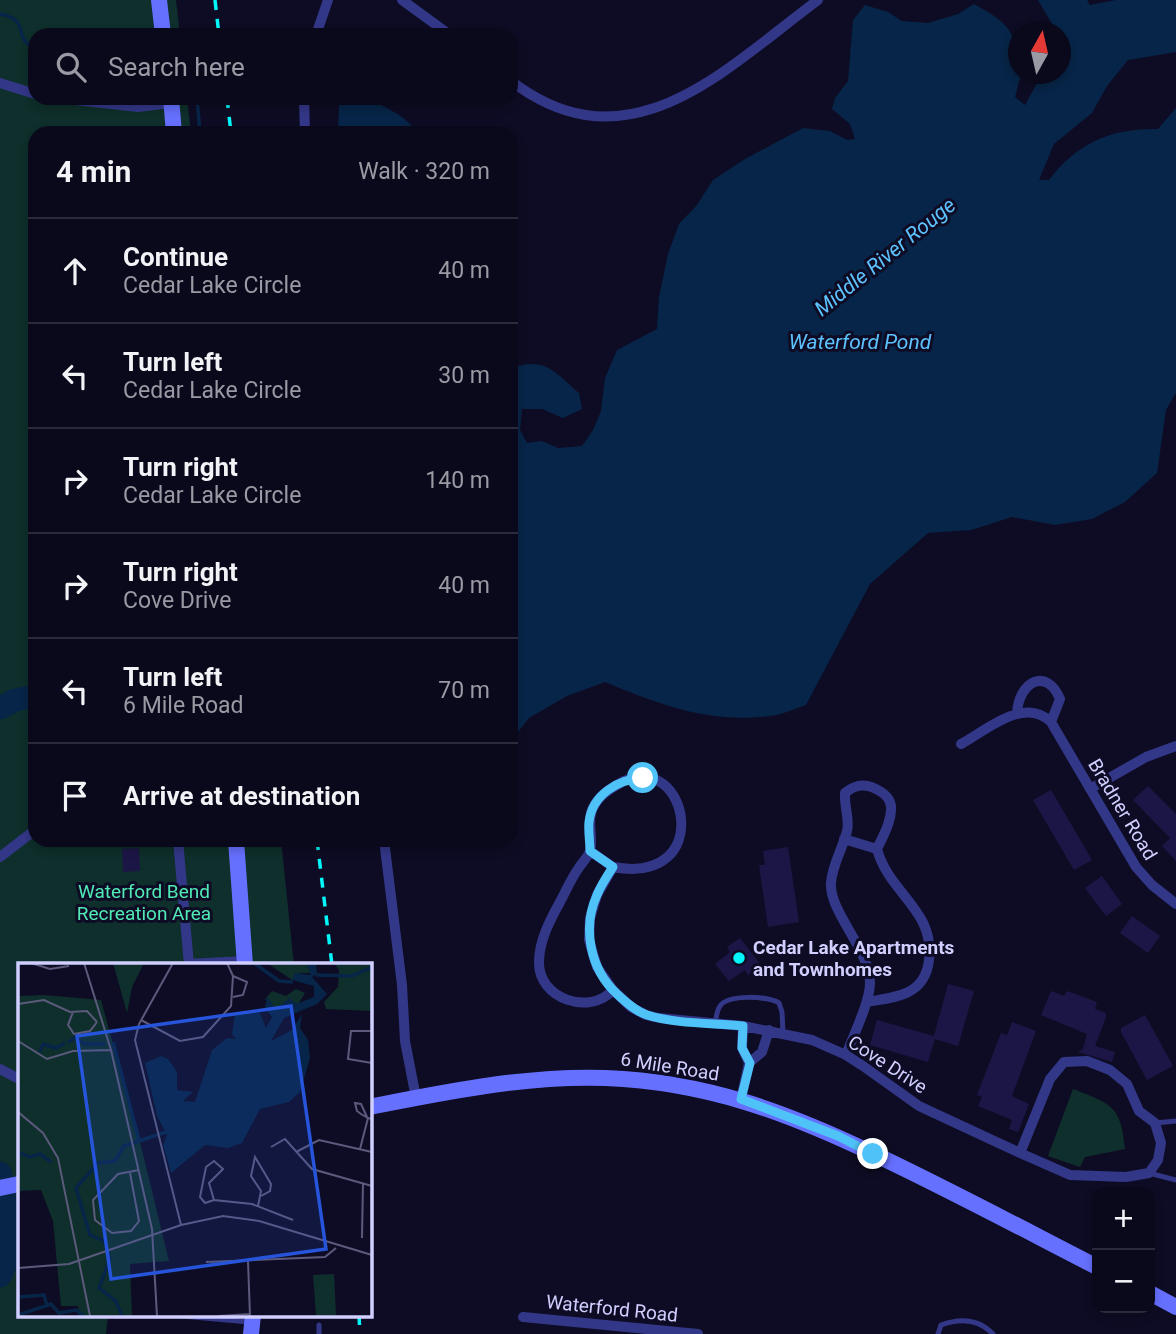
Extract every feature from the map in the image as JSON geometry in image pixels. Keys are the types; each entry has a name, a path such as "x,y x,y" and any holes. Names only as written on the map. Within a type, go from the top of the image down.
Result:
{"street":[{"path":"159,0 162,28"},
{"path":"318,28 328,0"},
{"path":"402,0 440,28"},
{"path":"518,87 526,93 575,113 621,117 644,113 675,101 712,79 818,0"},
{"path":"0,83 28,92"},
{"path":"120,105 149,105"},
{"path":"171,105 173,126"},
{"path":"304,105 305,126"},
{"path":"961,744 1017,713 1039,713 1051,722 1060,699 1056,690 1049,684 1036,681 1026,685 1018,701 1017,713"},
{"name":"Bradner Road","path":"1051,722 1136,867 1152,886 1176,904"},
{"path":"1090,789 1146,757 1176,746"},
{"path":"590,851 613,867 627,870 648,867 665,860 678,845 682,826 679,803 668,788 656,780 630,778 609,789 594,804 589,820 590,851 576,871 545,932 538,963 544,983 559,998 586,1004 597,1002 613,990"},
{"path":"846,1055 867,1002 870,986 866,960 850,933 831,884 848,828 845,793 855,786 878,789 889,799 891,808 887,827 877,849 887,873 926,926 931,946 928,968 922,981 907,994 867,1002"},
{"path":"0,857 28,835"},
{"path":"844,839 877,849"},
{"path":"179,847 189,963"},
{"path":"237,847 245,963"},
{"path":"385,847 402,985 405,1041 416,1098"},
{"name":"Cove Drive","path":"613,867 597,895 590,918 589,940 597,967 613,990 631,1007 646,1015 743,1026 812,1040 846,1055 919,1106 1070,1175 1126,1177 1149,1173"},
{"path":"743,1026 742,1048 750,1063"},
{"path":"741,1099 750,1063 762,1052 769,1030"},
{"path":"1020,1153 1050,1079 1063,1062 1087,1061 1110,1070 1127,1084 1139,1111 1154,1123 1161,1143 1158,1160 1149,1173"},
{"path":"0,1069 18,1078"},
{"name":"6 Mile Road","path":"371,1107 530,1081 580,1078 650,1082 741,1099 838,1136 1092,1263"},
{"path":"0,1188 18,1184"},
{"path":"1155,1296 1176,1307"},
{"name":"Waterford Road","path":"523,1317 698,1334"}],"lane":[{"path":"715,1023 720,1006 726,1002 764,997 779,1003 783,1033"},
{"path":"1154,1123 1176,1121"},
{"path":"1149,1173 1176,1180"},
{"path":"180,1316 252,1324"},
{"path":"938,1334 941,1325 960,1319 985,1325 993,1334"},
{"path":"319,1325 319,1334"}],"green space":[{"name":"Waterford Bend Recreation Area","path":"0,0 176,0 179,28 28,28 28,105 188,105 190,126 28,126 28,847 282,847 294,963 18,963 18,1316 108,1316 106,1334 0,1334"},
{"path":"1073,1089 1112,1108 1121,1124 1125,1149 1085,1157 1080,1167 1048,1156"}],"water":[{"name":"Waterford Pond","path":"1038,0 1087,0 1090,5 1116,0 1176,0 1176,52 1128,60 1107,86 1092,113 1054,144 1039,180 1049,180 1071,156 1096,140 1125,131 1158,129 1176,108 1176,393 1166,410 1157,473 1125,502 1092,519 1055,525 1012,517 971,530 928,533 870,584 806,705 774,715 747,718 705,715 665,705 605,682 567,696 529,718 518,732 518,366 533,364 549,368 579,393 582,409 563,418 542,409 522,409 520,430 527,443 542,441 558,448 582,446 601,411 605,378 617,350 657,329 659,297 668,254 679,224 697,205 713,180 745,159 803,128 830,131 847,140 855,139 850,124 832,109 835,98 848,81 853,20 865,5 888,12 902,21 928,23 958,14 974,4 996,17 1008,29 1008,84 1018,84 1015,97 1025,105 1037,84 1071,84 1071,21 1050,21"},
{"path":"339,105 380,105 412,126 338,126"}],"building":[{"path":"1148,786 1176,814 1176,861 1162,846 1170,838 1133,800"},
{"path":"1051,790 1092,860 1074,870 1033,800"},
{"path":"788,847 799,922 768,927 759,865 765,865 763,851"},
{"path":"139,848 140,871 123,872 122,849"},
{"path":"1102,876 1122,904 1106,916 1085,888"},
{"path":"1132,916 1160,936 1148,953 1120,933"},
{"name":"Cedar Lake Apartments and Townhomes","path":"740,938 761,965 748,975 745,970 729,981 715,964 730,952 727,947"},
{"path":"948,984 974,991 958,1046 935,1039 928,1062 870,1045 877,1020 934,1036"},
{"path":"1051,991 1064,996 1067,991 1097,1002 1095,1009 1106,1013 1106,1017 1095,1046 1115,1052 1112,1062 1078,1052 1083,1049 1087,1034 1041,1015"},
{"path":"1145,1015 1173,1066 1147,1080 1121,1032 1121,1028"},
{"path":"1012,1022 1036,1031 1012,1096 1029,1104 1018,1132 1009,1129 1012,1120 978,1106 982,1097 977,1095 1001,1033 1007,1035"}],"waterway":[{"path":"0,14 16,20 28,44"},
{"path":"198,105 199,126"},
{"name":"Middle River Rouge","path":"0,708 15,700 28,697"},
{"name":"Middle River Rouge","path":"0,1173 9,1223 11,1253 0,1276"}],"railway":[{"path":"215,0 218,28"},
{"path":"228,105 230,126"},
{"path":"318,847 332,963"},
{"path":"359,1316 360,1334"}],"place":[{"name":"Cedar Lake Apartments and Townhomes","path":"739,958"}],"route":[{"path":"643,778 630,778 609,789 594,804 589,820 590,851 613,867 597,895 590,918 589,940 597,967 613,990 631,1007 646,1015 743,1026 742,1048 750,1063 741,1099 838,1136 873,1154"}]}
